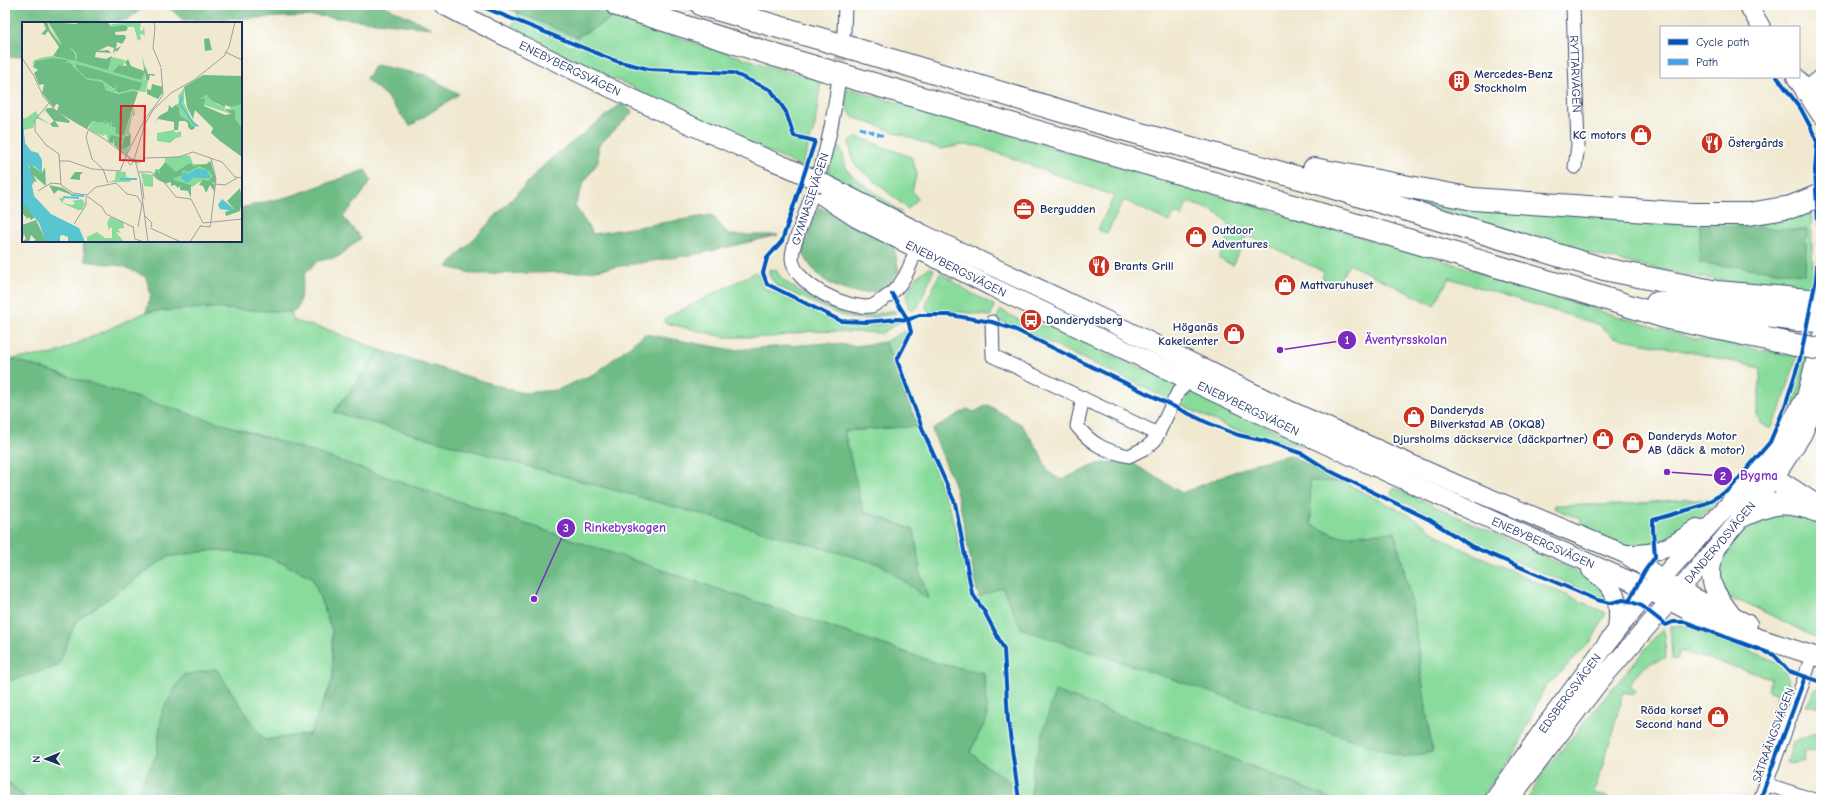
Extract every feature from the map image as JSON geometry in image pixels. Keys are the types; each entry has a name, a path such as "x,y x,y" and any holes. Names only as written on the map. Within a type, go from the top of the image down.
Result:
{"highway":[{"path":"617,5 784,59 1594,295 1668,318 1821,349"},
{"path":"702,5 836,36 1271,160 1473,199 1691,214 1749,214 1791,207 1821,195"},
{"path":"836,36 1108,125 1315,182 1604,269 1717,292 1806,307 1821,321"},
{"path":"1594,295 1806,307"},
{"path":"1770,469 1821,490"},
{"path":"1770,469 1821,509"},
{"path":"1737,509 1786,503 1807,507 1821,512"}],"main road":[{"name":"ENEBYBERGSVÄGEN","path":"443,5 527,48 823,190 856,218 918,241 1132,333 1277,413 1516,532 1572,556 1656,584"},
{"path":"1748,5 1760,26"},
{"path":"1812,100 1821,79"},
{"name":"ENEBYBERGSVÄGEN","path":"918,241 992,287 1189,381 1277,413 1456,484 1625,554 1656,584 1674,596 1743,633 1816,657"},
{"path":"1124,350 1132,333"},
{"name":"DANDERYDSVÄGEN","path":"1770,469 1806,397 1821,338"},
{"name":"DANDERYDSVÄGEN","path":"1656,584 1737,509 1770,469 1802,435 1821,392"},
{"path":"1625,554 1646,554 1663,550 1737,509"},
{"name":"DANDERYDSVÄGEN","path":"1674,596 1715,549 1737,509"},
{"path":"1516,532 1524,511"},
{"path":"1715,549 1710,568 1710,578 1719,597 1733,616"},
{"path":"1572,556 1605,580 1613,590 1619,607 1617,630"},
{"name":"EDSBERGSVÄGEN","path":"1494,800 1549,721 1617,630 1656,584"},
{"name":"ENEBYBERGSVÄGEN","path":"1674,596 1733,616 1816,657"},
{"name":"EDSBERGSVÄGEN","path":"1509,800 1600,681 1674,596"}],"street":[{"path":"836,36 845,5"},
{"name":"RYTTARVÄGEN","path":"1573,5 1578,146 1575,167"},
{"name":"GYMNASIEVÄGEN","path":"838,84 830,139 794,243 792,258 797,272 815,290 830,298 849,304 872,306 892,294 903,282 918,241"},
{"path":"992,322 992,356 1158,434"},
{"path":"1083,398 1077,426 1087,438 1107,451 1129,456 1147,447 1154,440 1178,392 1189,381"},
{"name":"SÄTRAÄNGSVÄGEN","path":"1760,800 1805,677 1816,657"},
{"path":"1766,784 1814,800"}],"green space":[{"path":"5,5 146,5 127,20 22,22 22,56 5,58"},
{"path":"166,5 383,5 432,28 319,16 183,20"},
{"path":"499,5 582,5 614,17 577,37"},
{"path":"518,13 577,36 614,17 781,70 821,79 815,125 802,167 647,97 630,86 611,79 510,31"},
{"path":"375,65 425,75 459,94 410,126 386,96 366,79"},
{"path":"847,88 1455,264 1596,310 1692,338 1797,356 1781,408 1770,429 1760,423 1757,414 1761,368 1613,337 1600,325 1449,278 1434,305 1349,264 1335,287 1322,279 1324,272 1247,235 1233,265 1219,259 1228,236 1229,228 1226,222 1222,217 1209,209 1187,202 1182,217 1176,213 1169,222 1124,200 1107,233 1098,230 1114,196 979,146 961,145 941,149 853,117 846,107"},
{"path":"621,104 633,112 598,146 598,162 583,184 575,206 593,234 712,215 729,235 778,235 703,253 583,272 475,274 447,267 548,161"},
{"path":"858,137 911,157 917,172 912,191 918,199 908,209 854,164 849,141"},
{"path":"837,145 840,148 849,173 902,213 826,178 835,146"},
{"path":"365,170 371,180 360,197 343,217 361,238 338,257 318,261 305,273 298,308 291,312 207,308 146,312 151,295 146,277 123,266 85,261 83,242 242,242 242,208 291,196"},
{"path":"1398,195 1811,208 1813,281 1810,290 1776,287 1706,278 1637,265 1534,238 1396,198"},
{"path":"819,207 867,230 894,247 899,271 884,287 878,290 866,292 843,290 832,285 814,270 807,261 802,250"},
{"path":"1700,225 1807,230 1805,274 1700,263"},
{"path":"1821,263 1821,306 1806,378 1791,413 1788,409 1808,337 1816,300"},
{"path":"930,268 934,269 919,305 911,311 907,299 911,286 919,275"},
{"path":"769,269 776,270 783,280 798,290 837,311 854,316 864,316 894,310 896,313 866,319 850,318 838,314 777,286 769,276"},
{"path":"756,272 759,275 763,287 839,323 881,324 902,321 882,333 812,331 773,337 724,337 666,323 664,319"},
{"path":"941,273 971,293 994,305 991,316 962,312 929,312 926,308 927,301"},
{"path":"207,308 291,312 294,321 329,330 380,350 334,412 880,564 928,598 920,572 914,530 863,511 844,431 918,426 950,509 973,599 1002,586 1405,757 1432,752 1411,600 1395,533 1338,536 1311,525 1310,481 1343,482 1408,514 1450,543 1606,613 1592,640 1543,690 1518,747 1479,800 1334,800 1179,737 1032,772 1031,800 1009,800 1009,781 982,763 970,752 987,718 984,673 940,664 307,450 11,359 54,354 146,312"},
{"path":"1001,310 1030,326 1049,326 1063,331 1123,360 1151,371 1299,442 1302,446 1234,430 1020,329 997,320"},
{"path":"905,331 906,335 892,357 885,342"},
{"path":"645,334 733,350 827,343 854,346 885,342 918,426 844,431 863,511 914,530 920,572 928,599 880,564 334,412 380,350 522,393 557,390 596,373"},
{"path":"5,357 307,450 940,664 984,673 987,718 970,752 982,763 1009,781 1009,800 70,800 87,794 136,793 157,755 162,711 183,675 216,669 264,740 310,734 333,679 332,630 312,577 269,557 215,550 167,557 76,621 58,666 5,682"},
{"path":"988,405 1022,425 1039,451 1048,472 1061,480 1097,464 1127,460 1182,493 1256,463 1290,455 1343,482 1310,481 1311,525 1338,536 1395,532 1411,600 1432,752 1405,757 1022,629 1002,587 980,597 976,589 961,510 954,484 932,430 967,409 974,412"},
{"path":"1393,487 1593,579 1609,596 1600,597 1475,544 1432,517 1391,495"},
{"path":"1686,499 1719,501 1674,538 1632,548 1579,530 1581,519 1554,508 1555,505 1617,505"},
{"path":"1790,514 1814,519 1821,524 1821,640 1742,601 1734,601 1721,590 1715,572 1721,554 1743,527 1765,516"},
{"path":"215,550 269,557 312,577 332,630 333,679 310,734 264,740 216,669 162,711 157,755 136,794 87,794 70,800 28,800 5,779 5,682 58,666 76,621 167,557"},
{"path":"1684,625 1768,658 1776,663 1785,672 1789,685 1768,745 1758,743 1765,741 1778,694 1768,690 1771,678 1680,651 1677,659 1672,659 1670,626"},
{"path":"1663,628 1665,635 1666,658 1649,664 1635,676 1630,687 1635,690 1633,694 1623,692 1594,793 1610,798 1609,800 1527,800 1548,766"},
{"path":"1821,687 1821,699 1818,706 1806,706 1815,690"},
{"path":"1055,691 1179,737 1334,800 1031,800 1032,772"},
{"path":"1821,730 1821,752 1805,751 1804,761 1787,763 1793,742"},
{"path":"5,779 28,800 5,800"}],"tunnel":[{"path":"838,80 843,38"}],"marked path":[{"path":"860,128 884,136"}],"cycle path":[{"path":"478,5 616,61 649,69 733,73 771,90 786,112 794,136 815,141 782,241 767,258 763,273 767,284 841,321 866,322 898,319 908,320 919,315 950,315 992,322 1016,330 1206,422 1238,435 1265,441 1303,454 1328,470 1430,520 1471,546 1597,600 1611,603 1623,600 1642,606 1666,625 1673,622 1685,622 1774,655 1789,671 1821,682"},
{"path":"1629,601 1644,572 1655,557 1653,520 1701,506 1729,490 1770,442 1785,406 1801,355 1816,279 1819,240 1815,171 1817,142 1801,109 1778,78"},
{"path":"892,294 908,320 911,332 897,360 924,433 955,503 972,593 984,611 1004,649 1008,720 1019,800"},
{"path":"1760,800 1805,677"}],"place":[{"name":"Mercedes-Benz Stockholm","path":"1459,81"},
{"name":"KC motors","path":"1641,135"},
{"name":"Östergårds","path":"1712,143"},
{"name":"Bergudden","path":"1024,209"},
{"name":"Outdoor Adventures","path":"1196,237"},
{"name":"Brants Grill","path":"1099,266"},
{"name":"Mattvaruhuset","path":"1285,285"},
{"name":"Danderydsberg","path":"1031,320"},
{"name":"Höganäs Kakelcenter","path":"1234,334"},
{"name":"Äventyrsskolan","path":"1280,350"},
{"name":"Danderyds Bilverkstad AB (OKQ8)","path":"1414,417"},
{"name":"Djursholms däckservice (däckpartner)","path":"1603,439"},
{"name":"Danderyds Motor AB (däck & motor)","path":"1633,443"},
{"name":"Bygma","path":"1667,472"},
{"name":"Rinkebyskogen","path":"534,599"},
{"name":"Röda korset Second hand","path":"1718,717"}]}
